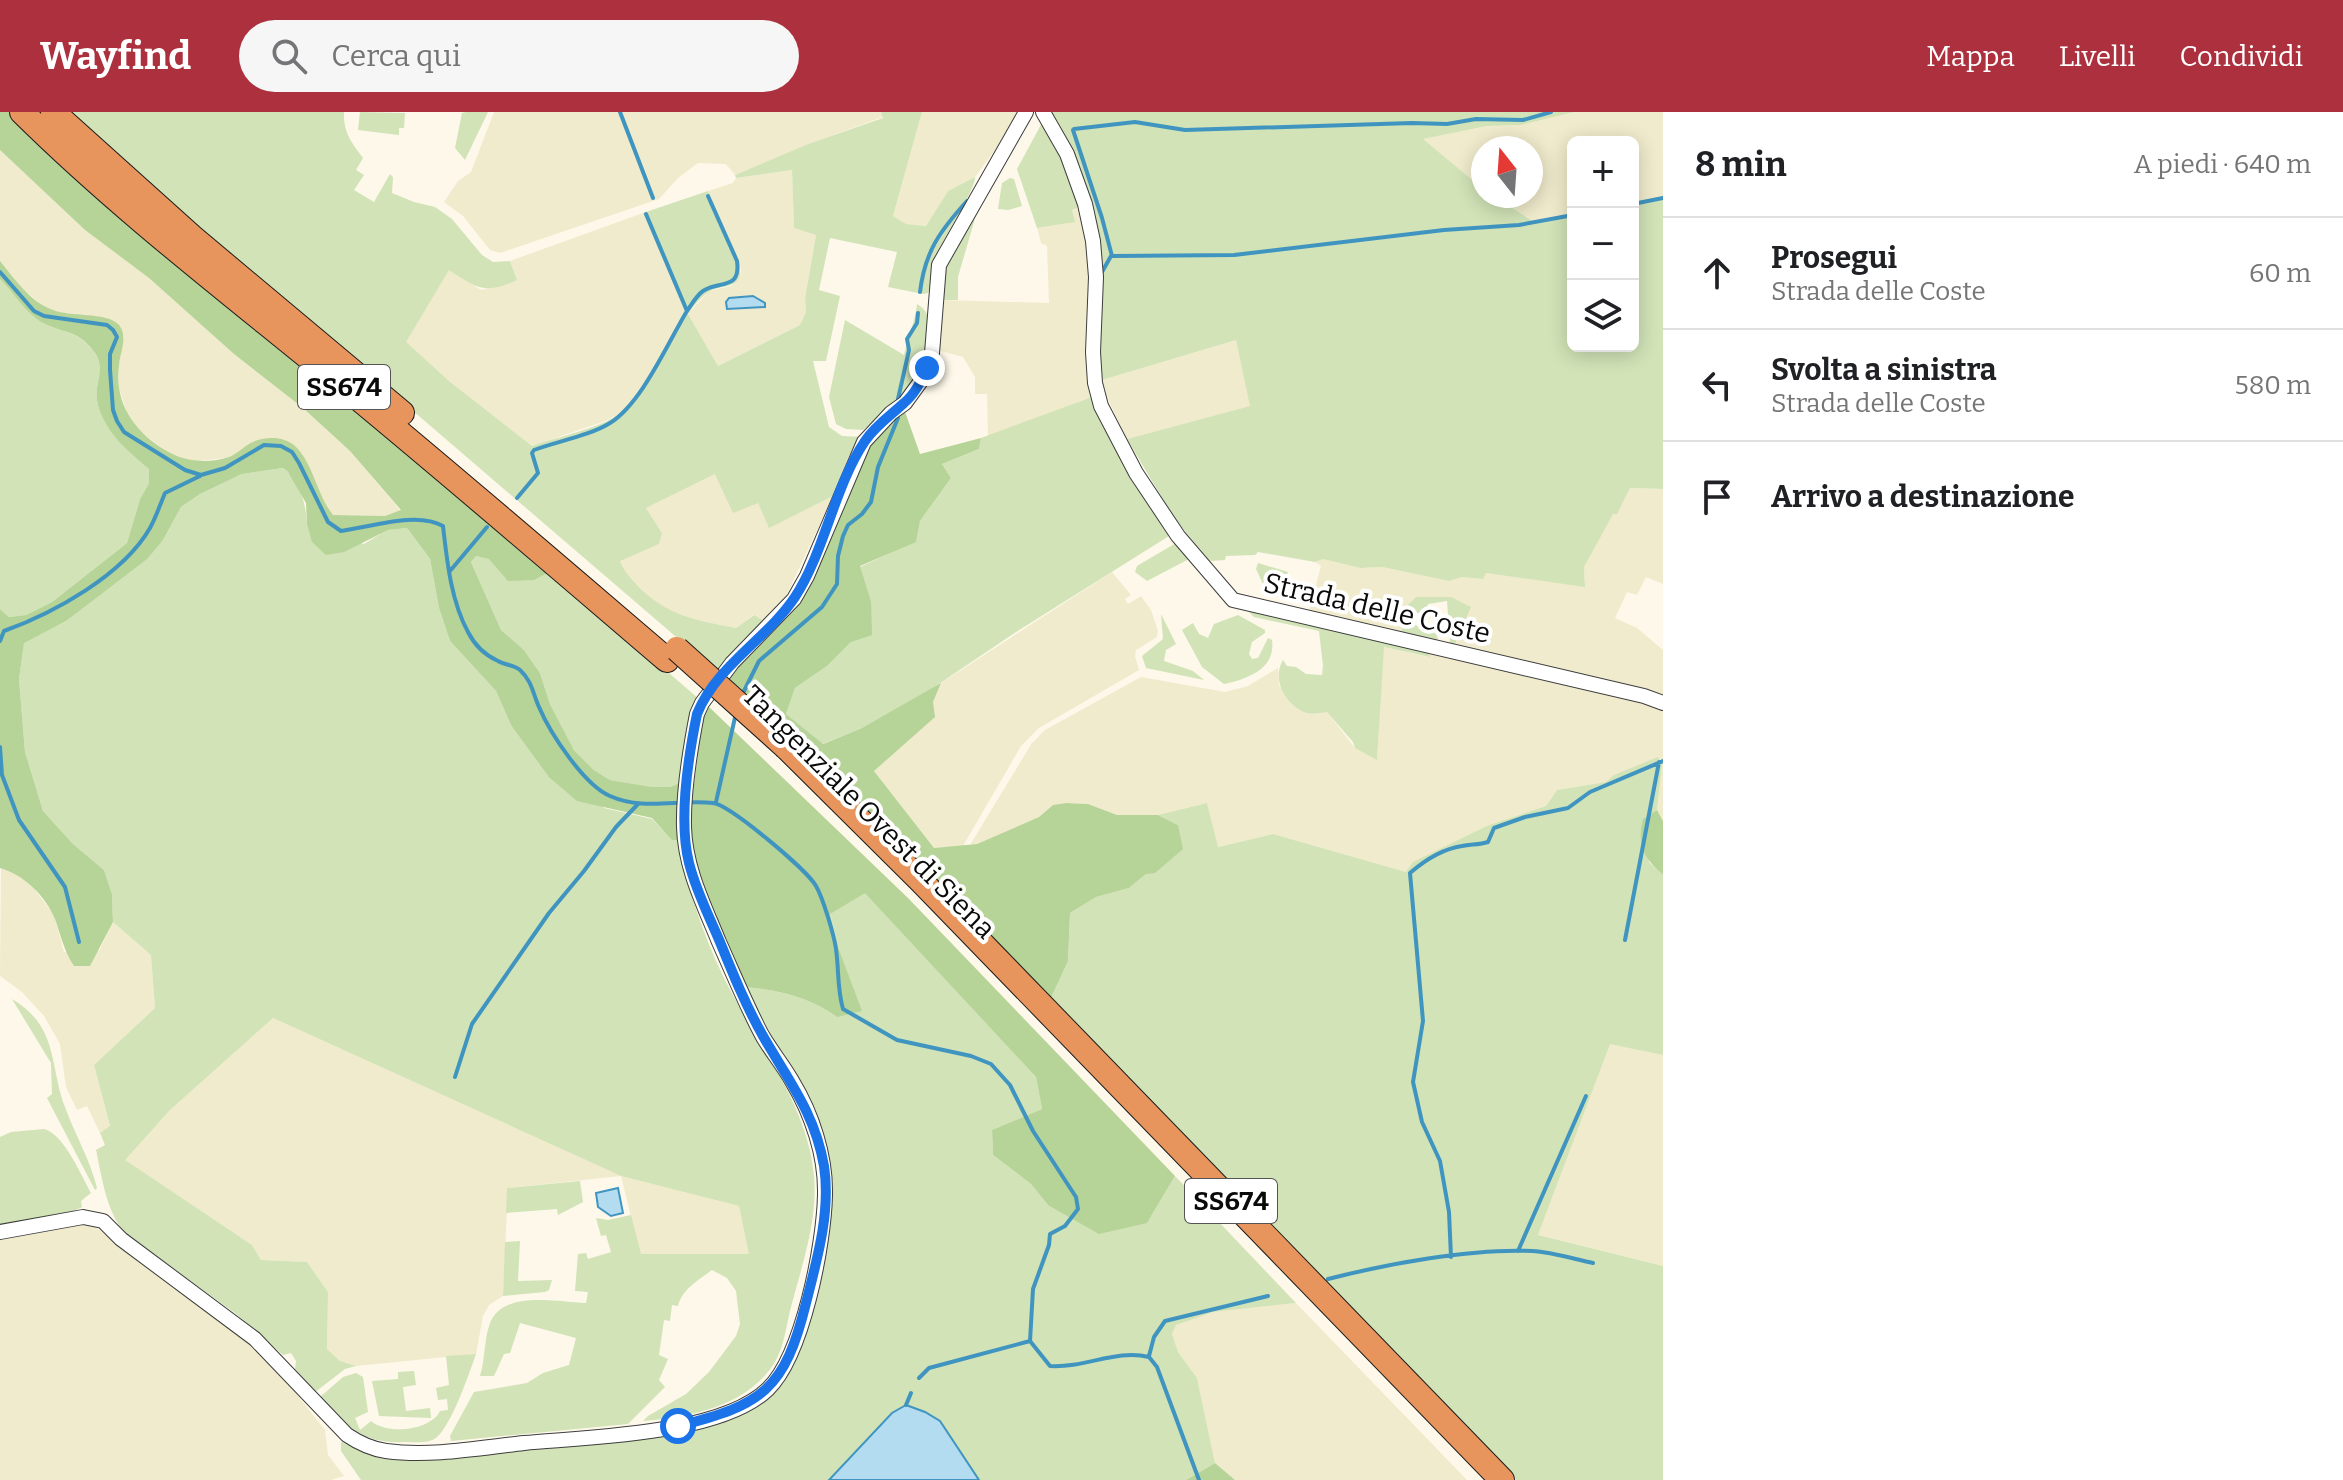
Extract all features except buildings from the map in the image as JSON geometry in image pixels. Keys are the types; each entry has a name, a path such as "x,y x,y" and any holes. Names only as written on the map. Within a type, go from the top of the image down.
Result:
{"highway":[{"name":"Tangenziale Ovest di Siena","path":"22,112 75,164 180,255 672,655"},
{"name":"Tangenziale Ovest di Siena","path":"53,112 192,237 451,454 672,655 954,926 1502,1480"},
{"name":"Tangenziale Ovest di Siena","path":"954,926 1480,1480"}],"street":[{"path":"0,1232 83,1217 103,1221 121,1239 255,1339 347,1435 361,1445 385,1450 437,1452 629,1433 704,1420 751,1402 767,1390 782,1373 802,1321 823,1223 824,1167 806,1108 757,1023 696,887 688,861 684,826 695,726 702,703 732,663 794,599 807,576 864,442 891,413 905,403 921,381 932,353 939,265 1026,112"},
{"name":"Strada delle Coste","path":"1043,112 1067,154 1085,204 1093,241 1096,277 1093,352 1095,383 1101,406 1136,473 1166,519 1233,600 1663,703"}],"shaded area":[{"path":"494,112 881,112 883,117 735,175 726,164 698,163 678,178 659,199 500,253 490,250 463,216 444,202 458,181 471,172"},
{"path":"922,112 1019,112 1012,127 975,177 948,191 926,226 906,224 893,216"},
{"path":"1574,112 1663,112 1663,196 1639,201 1639,136 1567,136 1567,214 1534,221 1513,208 1543,208 1543,136 1471,136 1471,179 1422,139 1487,126 1521,125"},
{"path":"0,150 85,230 149,278 234,354 303,408 350,451 401,511 385,516 333,515 322,502 298,449 254,441 226,458 190,462 166,451 136,428 128,416 119,388 118,366 124,336 109,319 56,312 43,306 22,288 0,261"},
{"path":"792,170 794,228 816,235 805,297 806,312 800,325 718,366 688,314 709,291 731,286 741,271 708,191 733,183 736,178"},
{"path":"1081,206 1089,246 1089,390 1092,397 988,437 987,394 975,394 975,377 963,357 937,350 942,300 1049,303 1047,246 1041,243 1037,228 1074,222 1072,210"},
{"path":"643,213 685,311 648,377 624,411 608,420 532,446 405,342 449,269 481,290 517,280 510,261"},
{"path":"1236,340 1251,406 1127,439 1102,380"},
{"path":"715,474 758,503 769,527 833,496 787,594 764,621 753,615 736,628 685,618 655,603 622,569 620,560 659,544 662,533 646,508"},
{"path":"1630,488 1663,489 1663,584 1646,577 1637,595 1627,592 1615,618 1637,628 1663,650 1663,697 1455,650 1451,597 1416,597 1401,632 1309,611 1321,566 1315,562 1323,559 1360,568 1382,567 1449,581 1462,577 1482,579 1485,573 1585,586 1584,567"},
{"path":"1112,572 1131,595 1125,599 1128,604 1141,596 1151,610 1158,631 1157,637 1136,650 1139,670 1039,728 1021,746 963,846 934,848 874,771 934,717 933,702 941,683"},
{"path":"1383,647 1429,657 1428,650 1663,706 1663,821 1657,810 1662,766 1615,775 1606,782 1557,790 1546,806 1489,825 1406,872 1273,834 1217,847 1207,803 1158,815 1117,815 1088,804 1053,805 1039,817 970,845 1032,743 1045,730 1141,677 1225,692 1248,686 1278,668 1279,686 1309,713 1327,712 1355,748 1377,759"},
{"path":"1,867 27,879 54,915 64,952 99,951 113,922 151,955 155,1008 94,1065 110,1127 100,1133 87,1106 77,1110 66,1087 60,1044 44,1016 22,992 0,976"},
{"path":"273,1018 621,1176 508,1188 503,1296 489,1305 483,1316 476,1354 356,1366 340,1361 327,1349 328,1292 307,1262 261,1260 252,1245 124,1160 170,1110"},
{"path":"1610,1043 1663,1055 1663,1266 1538,1235"},
{"path":"621,1176 739,1206 750,1254 640,1254"},
{"path":"76,1224 95,1227 250,1344 286,1381 325,1430 328,1455 344,1476 331,1480 0,1480 0,1237"},
{"path":"1296,1303 1467,1480 1235,1480 1215,1463 1197,1378 1178,1352 1172,1334 1176,1324 1213,1312"}],"green space":[{"path":"0,112 12,112 551,571 534,580 508,581 489,559 476,556 471,562 501,630 524,650 540,673 550,704 574,750 594,770 610,780 652,787 670,787 682,782 677,840 672,840 652,818 577,801 549,777 511,725 496,691 450,641 439,608 430,559 407,528 388,530 344,552 326,555 312,542 306,503 288,472 283,468 242,474 181,507 163,540 147,559 66,621 24,643 19,679 25,752 43,811 73,844 104,870 112,894 113,922 90,966 74,966 46,902 25,881 0,868 0,609 9,617 26,615 52,602 127,543 140,499 149,483 149,469 117,439 100,412 97,395 100,365 95,353 80,338 41,322 29,312 0,279 0,261 37,302 60,312 105,318 118,324 123,333 118,379 123,404 144,434 165,450 196,461 213,461 229,457 260,439 281,439 291,443 301,453 333,515 385,516 401,510 350,451 303,408 234,354 149,278 85,230 0,150"},
{"path":"65,112 344,112 349,136 363,158 356,170 364,175 354,190 374,202 390,174 393,177 392,193 435,207 452,219 482,255 493,262 510,261 517,280 496,287 474,285 449,270 406,342 449,381 532,446 612,419 629,406 685,311 643,213 708,191 739,260 740,271 736,282 707,293 688,314 718,366 800,325 806,312 805,298 816,235 794,228 792,170 736,178 735,175 808,144 883,118 881,112 922,112 893,216 906,224 926,226 948,191 975,177 936,256 928,293 888,287 897,252 830,238 819,290 840,296 826,361 813,361 829,427 842,436 864,437 849,456 833,496 769,528 758,503 733,513 715,474 646,508 662,533 659,544 620,561 638,586 660,605 695,619 736,628 754,615 764,621 743,640 717,672"},
{"path":"360,112 405,113 404,128 399,128 399,135 358,130"},
{"path":"488,112 465,160 455,148 462,113"},
{"path":"1051,112 1574,112 1521,125 1487,126 1423,139 1471,179 1471,208 1513,208 1533,221 1567,214 1567,352 1639,352 1639,201 1663,196 1663,489 1630,488 1584,567 1585,587 1486,573 1483,579 1462,577 1449,581 1382,567 1360,568 1323,559 1315,562 1258,552 1210,561 1174,518 1127,439 1250,406 1236,340 1102,380 1089,196 1064,133"},
{"path":"1043,121 1063,156 1081,206 1072,210 1075,222 1037,228 1017,169"},
{"path":"1014,179 1022,206 998,209 1002,183"},
{"path":"976,215 958,277 958,300 942,300 947,262"},
{"path":"0,279 33,316 80,338 95,353 100,365 97,401 100,412 117,439 149,468 149,483 140,499 127,543 52,602 26,615 9,617 0,609"},
{"path":"917,304 927,315 925,347 908,388 863,430 846,429 836,424 829,397 845,320 904,355"},
{"path":"1092,397 1100,421 1169,536 921,696 862,728 822,744 786,714 795,688 827,666 851,642 871,601 860,567 916,541 920,521 951,478 942,464 979,449 981,438"},
{"path":"904,409 920,454 981,438 979,449 942,464 951,478 920,521 916,542 860,566 871,601 872,635 851,642 827,666 795,688 786,714 823,744 862,728 941,683 933,702 935,717 874,771 934,848 977,844 1039,817 1053,805 1066,803 1088,804 1117,815 1158,815 1178,825 1183,849 1155,873 1146,874 1129,888 1096,897 1070,913 1068,961 1050,1000 726,680 799,602 833,534 869,445"},
{"path":"283,468 294,479 301,493 307,524 364,544 387,530 407,528 430,559 439,608 450,641 496,691 511,725 604,808 652,819 672,839 677,840 708,942 725,981 795,1106 810,1152 814,1176 811,1226 780,1352 761,1379 732,1400 697,1413 643,1421 686,1394 709,1372 736,1336 740,1324 736,1291 727,1278 712,1270 687,1290 678,1306 672,1305 670,1321 664,1320 659,1355 668,1359 659,1380 665,1387 628,1424 451,1441 450,1436 474,1392 527,1383 543,1373 569,1365 576,1338 520,1323 510,1353 504,1354 494,1376 480,1376 489,1326 495,1314 505,1307 530,1300 586,1303 588,1292 575,1291 578,1254 586,1253 588,1259 611,1252 606,1235 601,1236 596,1218 608,1220 631,1215 641,1254 749,1254 739,1206 621,1176 273,1018 170,1110 125,1160 252,1245 261,1260 307,1262 328,1292 327,1349 340,1361 356,1366 345,1369 314,1393 295,1369 296,1361 291,1353 283,1355 235,1313 129,1237 115,1219 106,1196 96,1150 105,1145 100,1133 110,1126 94,1065 155,1008 151,955 113,922 112,894 104,870 73,844 43,811 25,752 19,679 24,642 66,621 163,540 181,507 200,494 242,474"},
{"path":"1176,543 1189,559 1147,581 1135,572 1137,566"},
{"path":"476,556 551,571 699,699 682,782 670,787 651,787 610,780 594,770 574,750 550,704 540,673 524,650 501,630 471,562"},
{"path":"1258,563 1288,572 1279,597 1262,591 1263,584 1256,569"},
{"path":"1416,597 1451,597 1471,607 1454,646 1450,643 1447,601 1428,604 1425,615 1415,612 1412,624 1436,632 1438,640 1401,632 1403,627 1397,616"},
{"path":"1242,605 1428,650 1430,657 1384,647 1377,760 1355,748 1327,712 1299,710 1283,691 1279,676 1283,660 1287,666 1296,667 1306,674 1322,675 1319,631 1254,617"},
{"path":"1161,614 1176,644 1166,650 1164,661 1193,671 1204,680 1146,668 1142,656 1163,639"},
{"path":"1238,615 1265,630 1252,642 1249,654 1252,659 1258,658 1268,638 1272,640 1272,650 1265,665 1258,671 1224,684 1202,667 1182,630 1193,623 1199,634 1208,638 1214,624"},
{"path":"707,705 908,898 1175,1176 1147,1223 1099,1234 1048,1205 1031,1184 993,1155 992,1130 1042,1109 1036,1077 865,893 830,914 839,950 862,1011 837,1017 816,1004 794,996 745,987 700,885 689,825 701,728"},
{"path":"1658,757 1662,766 1657,810 1643,819 1649,862 1663,875 1663,1055 1610,1044 1538,1235 1663,1266 1663,1480 1516,1480 1050,1000 1068,961 1070,913 1096,897 1129,888 1146,874 1178,825 1158,815 1207,803 1218,847 1273,834 1406,872 1413,862 1489,825 1546,806 1557,790 1606,782 1614,775"},
{"path":"1657,810 1663,821 1663,875 1646,856 1641,844 1643,819"},
{"path":"865,892 1036,1077 1042,1109 992,1130 993,1155 1031,1184 1048,1205 1147,1223 1175,1176 1296,1303 1213,1312 1176,1325 1172,1334 1178,1352 1197,1378 1215,1463 1186,1480 979,1480 940,1421 906,1405 892,1413 829,1480 361,1480 341,1451 341,1442 384,1455 701,1426 786,1373 829,1179 792,1072 745,987 794,996 816,1004 837,1017 839,950 830,913"},
{"path":"12,999 27,1010 45,1034 65,1107 90,1167 95,1190 47,1098 52,1094 51,1063"},
{"path":"44,1129 65,1147 91,1193 81,1201 82,1207 70,1213 0,1227 0,1137 11,1132"},
{"path":"580,1181 583,1202 558,1215 557,1209 506,1213 507,1188"},
{"path":"520,1241 518,1281 552,1280 549,1290 503,1296 505,1242"},
{"path":"476,1354 460,1398 443,1431 430,1441 392,1442 367,1437 348,1426 319,1398 343,1377 356,1373 363,1377 368,1412 355,1418 360,1430 371,1421 387,1428 418,1427 435,1418 440,1411 448,1410 447,1399 438,1400 436,1388 449,1385 446,1356"},
{"path":"414,1371 416,1385 403,1387 406,1411 430,1408 431,1418 379,1416 372,1381 398,1379 398,1372"},
{"path":"1215,1463 1235,1480 1186,1480"}],"water":[{"path":"753,296 765,303 765,307 727,309 729,298"},
{"path":"618,1188 623,1213 611,1216 598,1207 596,1193"},
{"path":"906,1405 940,1421 979,1480 829,1480 892,1413"}],"waterway":[{"path":"620,112 653,198"},
{"path":"1074,129 1135,122 1185,130 1447,124 1476,119 1523,120 1551,112"},
{"path":"1073,130 1112,256 1234,255 1444,230 1519,225 1567,216"},
{"path":"687,311 703,291 736,277 737,261 708,196"},
{"path":"1639,203 1663,198"},
{"path":"920,292 935,242 967,201"},
{"path":"517,498 538,473 532,453 534,450 602,428 633,402 687,311 646,214"},
{"path":"1102,272 1111,256"},
{"path":"0,272 34,311 44,316 107,325 113,330 117,337 110,354 110,370 113,410 117,421 124,432 185,470 201,475 225,468 264,445 281,446 292,452 328,522 341,531 407,520 443,526 454,594 470,636 489,656 518,668 524,674 551,730 589,781 610,796 635,803 700,802 722,806 798,866 816,886 828,917 836,949 843,1009 897,1040 971,1056 991,1064 1010,1085 1033,1131 1076,1197 1078,1209 1065,1226 1050,1234 1033,1289 1030,1341 1050,1366 1125,1355 1149,1357 1157,1367 1199,1480"},
{"path":"898,399 909,350 907,339 917,323 918,313"},
{"path":"741,697 759,661 822,607 837,584 838,556 843,536 848,525 871,502 878,467 898,418"},
{"path":"0,641 4,631 65,603 105,576 138,545 152,524 165,493 200,476"},
{"path":"450,571 487,527"},
{"path":"716,802 736,713"},
{"path":"0,747 2,775 19,820 65,887 79,942"},
{"path":"1451,1257 1449,1212 1440,1161 1422,1122 1413,1082 1423,1021 1410,873 1448,850 1488,842 1494,828 1525,817 1568,808 1590,792 1663,761"},
{"path":"1625,940 1659,762"},
{"path":"455,1077 472,1024 549,913 616,827 638,804"},
{"path":"1518,1251 1586,1096"},
{"path":"1328,1279 1403,1263 1483,1252 1540,1252 1593,1263"},
{"path":"1149,1356 1154,1337 1165,1321 1268,1296"},
{"path":"919,1378 929,1368 1030,1341"},
{"path":"906,1405 911,1393"}],"route":[{"path":"678,1426 704,1420 751,1402 782,1373 802,1321 815,1271 825,1194 824,1167 806,1108 738,987 688,861 684,826 697,714 732,663 794,599 807,576 864,442 891,413 905,403 927,368"}]}
